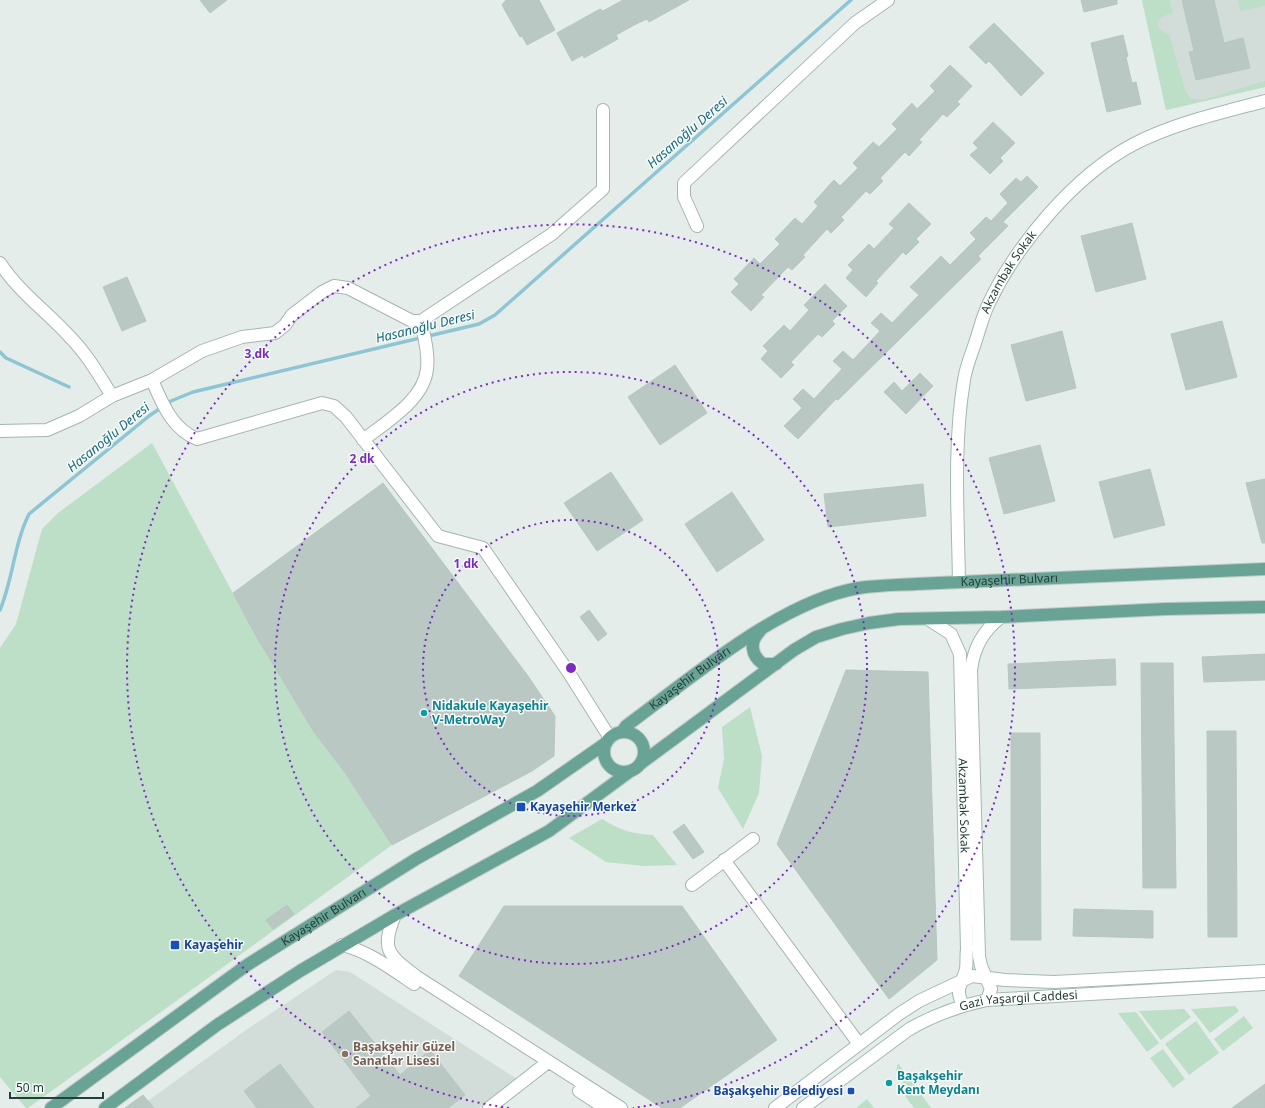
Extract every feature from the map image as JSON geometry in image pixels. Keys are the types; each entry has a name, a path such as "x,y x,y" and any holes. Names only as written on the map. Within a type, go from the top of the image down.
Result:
{"main road":[{"name":"Kayaşehir Bulvarı","path":"51,1108 247,966 416,859 537,791 608,740 622,732 626,726 735,646 762,629 815,602 837,593 858,588 959,582 1265,569"},
{"path":"105,1108 217,1025 342,945 549,830 794,650 816,637 869,623 928,618 1001,617 1158,609 1265,607"},
{"path":"762,629 755,636 753,642 754,655 762,664 776,664"},
{"path":"622,732 629,732 640,740 644,753 640,764"},
{"path":"608,740 604,749 607,762 616,770 629,772"}],"street":[{"path":"697,226 684,198 684,183 855,22 888,0"},
{"name":"Akzambak Sokak","path":"959,582 957,435 964,378 988,304 1010,264 1035,230 1062,201 1116,154 1176,125 1265,101"},
{"path":"422,326 552,234 603,189 603,110"},
{"path":"0,263 12,282 69,336 88,357 112,396"},
{"path":"0,432 47,430 79,416 112,396 152,380 202,351 242,337 275,333 285,325 292,315 322,292 334,286 348,288 422,326"},
{"path":"363,440 415,398 423,385 427,369 426,346 422,326"},
{"path":"152,380 158,395 173,421 187,435 197,439 322,403 334,406 363,440 438,536 483,548 569,673 608,740"},
{"name":"Akzambak Sokak","path":"987,1000 991,989 979,956 971,670 972,658 981,637 1001,617"},
{"name":"Akzambak Sokak","path":"928,618 951,634 960,654 967,949 966,967 963,980 958,988 958,995 963,1005"},
{"path":"692,885 753,839"},
{"path":"724,860 859,1044"},
{"path":"395,915 388,932 387,943 396,960 417,977 545,1064 605,1108"},
{"path":"342,945 354,948 366,954 545,1064 621,1108"},
{"path":"963,980 972,976 1054,982 1262,971 1262,984"},
{"name":"Gazi Yaşargil Caddesi","path":"775,1108 887,1023 919,1001 963,980"},
{"name":"Gazi Yaşargil Caddesi","path":"802,1108 897,1038 926,1019 963,1005 987,1000 1262,984"},
{"path":"887,1023 897,1038"},
{"path":"489,1108 545,1064"}],"shaded area":[{"path":"1142,0 1265,0 1265,87 1166,110"},
{"name":"Başakşehir Güzel Sanatlar Lisesi","path":"336,970 350,972 517,1079 479,1108 138,1108 246,1030"}],"green space":[{"path":"1142,0 1170,0 1173,13 1160,19 1158,26 1160,29 1169,34 1185,90 1190,98 1202,100 1265,81 1265,87 1166,110"},
{"path":"1238,0 1265,0 1265,6 1240,11"},
{"path":"152,443 256,636 314,732 346,774 392,845 26,1108 0,1077 0,648 16,624 42,529 58,513"},
{"path":"750,707 762,756 759,793 743,829 718,788 724,759 722,727"},
{"path":"602,819 626,831 653,835 677,865 644,866 606,862 569,838"},
{"path":"1235,1006 1239,1011 1210,1033 1191,1009"},
{"path":"1184,1009 1191,1017 1161,1040 1139,1011"},
{"path":"1136,1012 1159,1043 1147,1052 1118,1013"},
{"path":"1244,1016 1253,1028 1223,1051 1214,1039"},
{"path":"1196,1021 1219,1053 1189,1075 1165,1044"},
{"path":"1163,1049 1185,1079 1173,1088 1150,1058"},
{"path":"898,1063 931,1108 914,1108 898,1086 904,1082 896,1071"},
{"path":"867,1099 874,1108 856,1108"}],"building":[{"path":"200,0 227,0 210,13"},
{"path":"506,0 539,0 555,30 527,45 522,36 520,37 502,5"},
{"path":"623,0 689,0 649,22 647,19 636,24 616,35 618,39 584,58 583,55 572,61 557,33 600,9 603,11"},
{"path":"1081,0 1117,0 1117,4 1084,12"},
{"path":"1182,0 1214,0 1224,43 1243,38 1250,68 1196,80 1189,52 1194,51"},
{"path":"994,23 1044,73 1021,96 989,61 986,64 969,47"},
{"path":"1123,35 1132,83 1136,82 1141,104 1107,112 1091,43"},
{"path":"950,65 972,86 957,102 960,104 947,117 943,114 919,140 922,142 909,156 905,152 880,178 883,181 870,194 866,191 841,217 844,220 831,233 827,229 803,255 805,257 792,270 788,267 761,295 764,297 751,311 731,292 739,284 734,279 754,258 760,264 780,244 775,239 795,218 802,224 818,206 814,202 834,180 840,186 858,168 853,163 873,142 879,147 897,129 892,124 912,103 917,109 935,91 930,86"},
{"path":"993,122 1015,143 1000,158 1003,161 990,174 970,155 978,148 973,143"},
{"path":"1027,176 1038,187 1003,222 1008,226 978,256 981,259 838,400 836,399 798,439 784,426 802,408 793,399 803,389 814,399 842,369 833,361 843,351 853,360 880,331 871,323 881,313 892,323 919,295 910,287 941,256 950,265 976,239 970,233 986,217 991,221 1008,203 1000,194 1016,178 1021,182"},
{"path":"909,203 931,224 916,239 919,242 906,255 903,252 876,281 878,283 866,297 846,278 853,270 848,265 869,244 874,249 894,228 889,224"},
{"path":"1132,223 1146,279 1096,292 1081,236"},
{"path":"127,277 146,321 122,331 103,287"},
{"path":"825,284 847,306 832,321 835,324 822,337 818,334 791,362 794,365 781,378 761,359 768,351 763,346 784,325 790,331 809,310 804,305"},
{"path":"1222,321 1237,377 1186,390 1171,334"},
{"path":"1062,331 1076,388 1026,401 1011,345"},
{"path":"675,365 707,413 660,445 628,397"},
{"path":"920,373 933,386 906,414 884,392 894,382 902,391"},
{"path":"1040,445 1055,501 1004,514 989,458"},
{"path":"1150,469 1165,525 1114,538 1099,482"},
{"path":"611,472 643,520 597,551 564,503"},
{"path":"1265,479 1265,543 1262,543 1246,483"},
{"name":"Nidakule Kayaşehir V-MetroWay","path":"383,483 528,676 555,716 554,756 532,771 392,845 346,774 314,732 256,636 233,593"},
{"path":"923,484 926,516 828,527 824,494"},
{"path":"732,492 764,540 717,572 685,524"},
{"path":"589,610 607,634 598,641 580,617"},
{"path":"1265,654 1265,680 1204,682 1202,657"},
{"path":"1115,659 1116,685 1009,689 1008,664"},
{"path":"1141,663 1173,663 1176,888 1143,888"},
{"path":"846,670 928,672 937,960 889,999 777,844"},
{"path":"1207,731 1236,731 1237,937 1208,937"},
{"path":"1011,733 1040,733 1041,940 1011,940"},
{"path":"684,824 704,852 693,859 673,832"},
{"path":"287,905 294,914 273,929 266,920"},
{"path":"504,906 682,906 777,1040 680,1108 662,1108 459,976"},
{"path":"1074,909 1153,911 1153,938 1073,936"},
{"path":"349,1011 400,1075 430,1050 465,1095 448,1108 356,1108 371,1096 322,1032"},
{"path":"280,1064 314,1108 257,1108 244,1091"},
{"path":"1265,1084 1265,1108 1232,1108"},
{"path":"143,1095 154,1108 125,1108"}],"waterway":[{"name":"Hasanoğlu Deresi","path":"0,610 8,586 20,537 29,514 149,416 171,401 193,392 479,324 495,315 851,0"},
{"path":"0,352 6,358 69,387"}],"place":[{"name":"Nidakule Kayaşehir V-MetroWay","path":"424,713"},
{"name":"Kayaşehir Merkez","path":"521,807"},
{"name":"Kayaşehir","path":"175,945"},
{"name":"Başakşehir Güzel Sanatlar Lisesi","path":"345,1054"},
{"name":"Başakşehir Kent Meydanı","path":"889,1083"},
{"name":"Başakşehir Belediyesi","path":"851,1091"}]}
